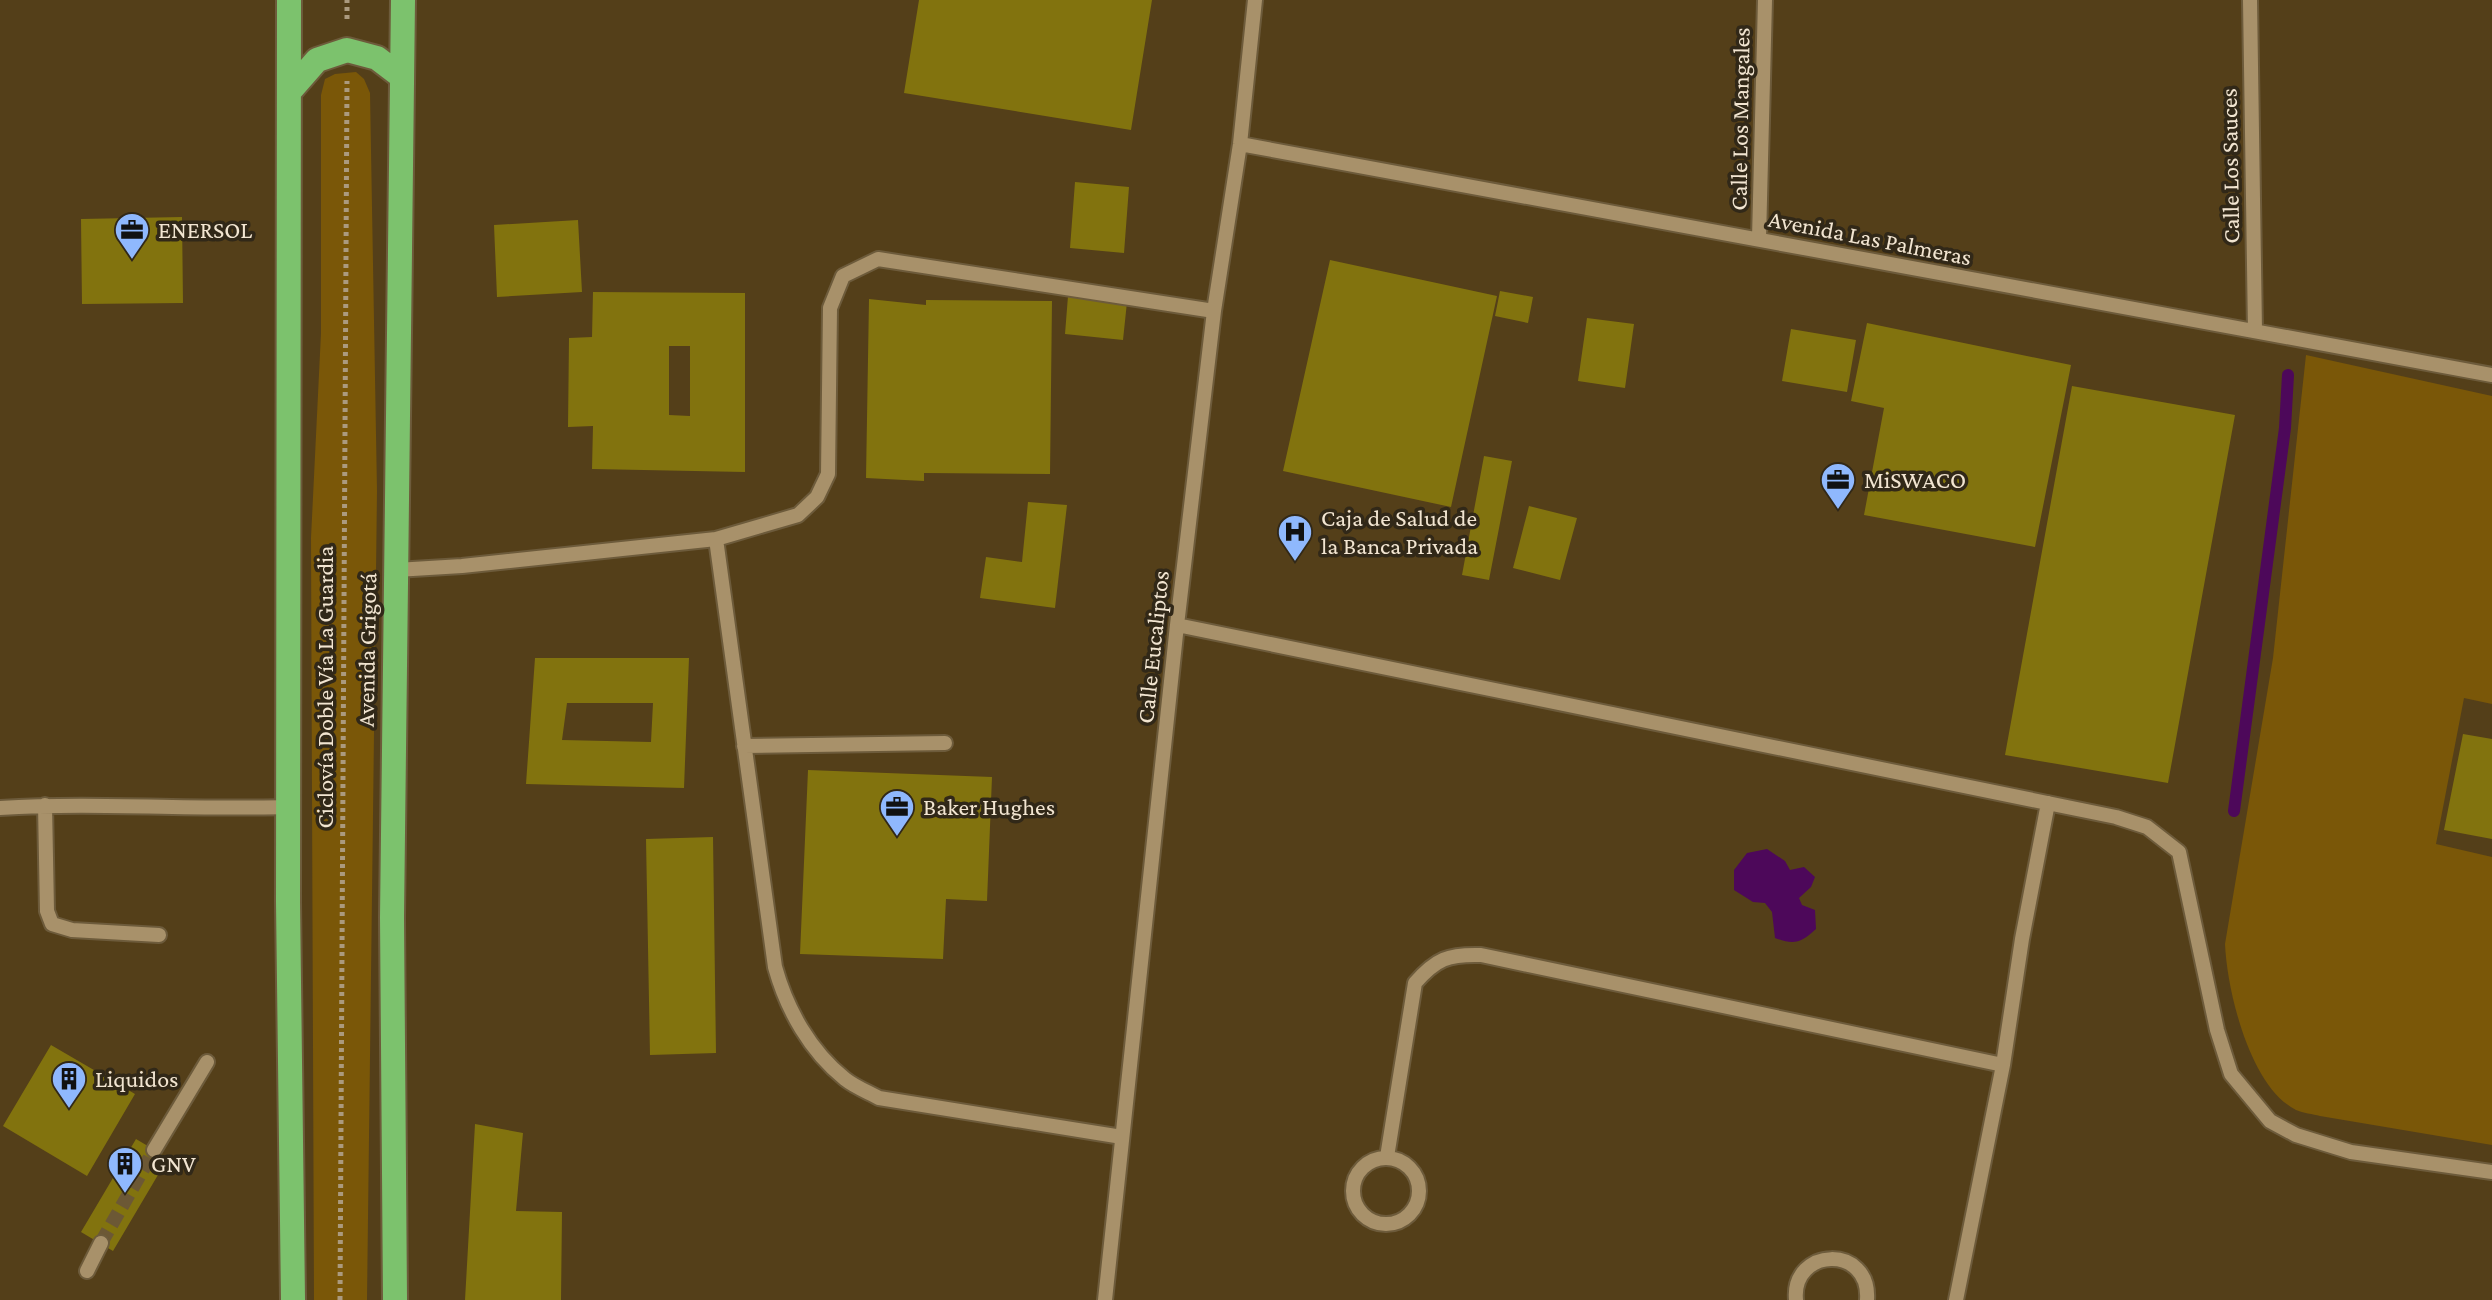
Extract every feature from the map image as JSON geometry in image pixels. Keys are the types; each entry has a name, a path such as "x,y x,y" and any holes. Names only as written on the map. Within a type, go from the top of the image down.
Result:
{"highway":[{"path":"289,0 288,807 293,1300"},
{"name":"Avenida Grigotá","path":"395,1300 392,901 403,0"},
{"path":"289,92 317,60 347,50 377,58 402,77"}],"street":[{"name":"Calle Eucaliptos","path":"1105,1300 1177,625 1214,311 1240,144 1255,0"},
{"name":"Calle Los Mangales","path":"1759,239 1765,0"},
{"name":"Calle Los Sauces","path":"2250,0 2255,331"},
{"name":"Avenida Las Palmeras","path":"1240,144 2492,375"},
{"path":"396,570 716,539 798,515 817,497 828,474 830,308 843,276 878,259 1214,311"},
{"path":"716,539 775,967 785,1001 814,1047 846,1080 879,1098 1122,1137"},
{"path":"1177,625 2116,817 2147,827 2179,852 2217,1030 2231,1074 2270,1121 2296,1135 2351,1152 2492,1172"},
{"path":"744,746 945,743"},
{"path":"1956,1300 2003,1065 2022,939 2048,803"},
{"path":"0,808 45,805 209,809 288,807"},
{"path":"45,805 47,911 52,924 72,930 159,935"},
{"path":"1387,1157 1415,983 1430,966 1454,954 1481,955 2003,1065"},
{"path":"154,1150 207,1062"},
{"path":"1387,1157 1407,1164 1419,1183 1420,1194 1411,1214 1391,1224 1370,1220 1355,1204 1352,1193 1358,1172 1366,1164 1387,1157"},
{"path":"87,1271 101,1243"},
{"path":"1796,1300 1798,1280 1805,1270 1814,1262 1838,1259 1858,1269 1864,1279 1867,1300"}],"path":[{"name":"Ciclovía Doble Vía La Guardia","path":"340,1300 347,73"}],"shaded area":[{"path":"356,72 364,79 370,93 377,491 367,1300 314,1300 311,538 321,333 321,95 325,79 335,74"},
{"path":"2306,355 2492,396 2492,704 2464,698 2436,844 2492,857 2492,1145 2296,1110 2280,1098 2254,1060 2230,987 2225,944 2273,658"},
{"path":"1767,849 1785,861 1790,870 1804,867 1815,877 1811,887 1799,898 1802,905 1815,910 1816,929 1801,940 1787,942 1775,938 1772,912 1765,903 1753,902 1734,890 1734,870 1747,853"}],"building":[{"path":"919,0 1152,0 1131,130 904,93"},
{"path":"1075,182 1129,187 1124,253 1070,248"},
{"name":"ENERSOL","path":"182,217 183,303 82,304 81,219"},
{"path":"578,220 582,292 497,297 494,225"},
{"path":"1330,260 1497,296 1451,507 1283,471"},
{"path":"1500,291 1533,297 1528,323 1495,316"},
{"path":"593,292 745,293 745,472 592,469 593,426 568,427 569,338 592,337","holes":["669,346 690,346 690,416 669,415"]},
{"path":"1068,296 1127,302 1123,340 1065,334"},
{"path":"869,299 926,305 926,300 1052,301 1050,474 924,473 924,481 866,478"},
{"path":"1587,318 1634,324 1625,388 1578,381"},
{"path":"1867,323 2071,365 2035,547 1864,515 1884,408 1851,401"},
{"path":"1791,329 1856,340 1847,392 1782,381"},
{"path":"2072,386 2235,415 2168,783 2005,755"},
{"path":"1484,456 1512,461 1489,580 1462,575"},
{"path":"1028,502 1067,505 1055,608 980,598 986,557 1022,562"},
{"path":"1529,506 1577,518 1560,580 1513,568"},
{"path":"535,658 689,658 684,788 526,784","holes":["567,703 653,703 651,742 562,740"]},
{"path":"2463,734 2492,739 2492,839 2444,830"},
{"name":"Baker Hughes","path":"808,770 992,777 987,901 946,899 943,959 800,954"},
{"path":"713,837 716,1053 650,1055 646,839"},
{"name":"Liquidos","path":"51,1045 135,1094 87,1176 3,1126"},
{"path":"475,1124 523,1133 516,1211 562,1212 561,1300 465,1300"},
{"name":"GNV","path":"136,1139 168,1158 113,1251 81,1232"}],"waterway":[{"path":"2234,811 2285,428 2288,375"}],"tunnel":[{"path":"101,1243 154,1150"}],"place":[{"name":"ENERSOL","path":"132,261"},
{"name":"MiSWACO","path":"1838,511"},
{"name":"Caja de Salud de la Banca Privada","path":"1295,563"},
{"name":"Baker Hughes","path":"897,838"},
{"name":"Liquidos","path":"69,1110"},
{"name":"GNV","path":"125,1195"}]}
